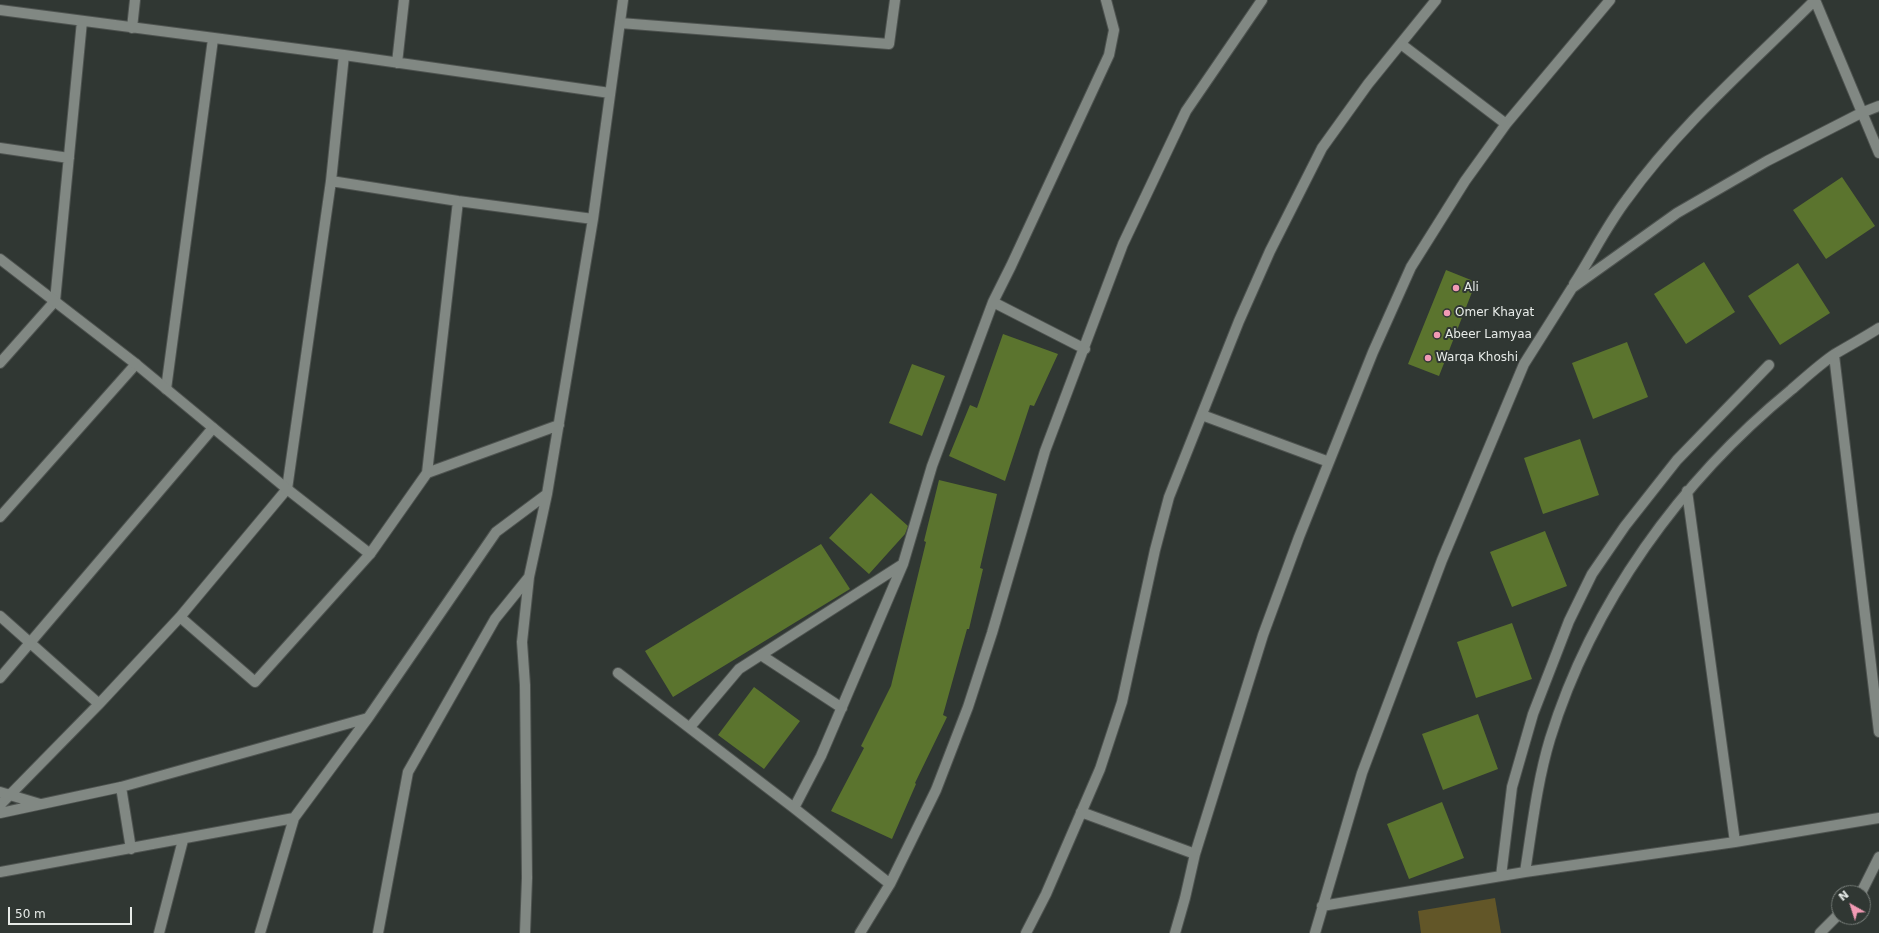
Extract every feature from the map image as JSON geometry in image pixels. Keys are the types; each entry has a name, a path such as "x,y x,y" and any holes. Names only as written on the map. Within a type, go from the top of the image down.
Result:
{"street":[{"path":"132,28 135,0"},
{"path":"397,63 404,0"},
{"path":"524,932 527,878 525,686 522,642 529,577 559,425 593,219 623,0"},
{"path":"620,23 889,44 895,0"},
{"path":"794,808 822,756 903,564 932,466 993,302 1108,55 1114,30 1106,0"},
{"path":"860,933 890,884 936,790 968,707 992,633 1045,451 1085,349 1123,244 1186,110 1262,0"},
{"path":"1026,933 1046,894 1100,769 1122,702 1155,550 1169,497 1239,320 1264,265 1322,148 1368,84 1436,0"},
{"path":"1175,933 1195,854 1263,635 1299,536 1373,352 1411,267 1465,181 1506,124 1610,0"},
{"path":"1315,933 1362,773 1442,560 1524,364 1626,199 1672,144 1709,105 1815,0 1879,153"},
{"path":"0,10 610,93"},
{"path":"0,363 55,301 82,21"},
{"path":"166,389 213,38"},
{"path":"1401,44 1506,124"},
{"path":"0,805 5,794 99,704 180,617 287,489 331,181 344,56"},
{"path":"1572,288 1677,213 1767,161 1861,113 1879,106"},
{"path":"0,148 69,158"},
{"path":"331,181 458,202 593,219"},
{"path":"180,617 255,682 370,554 427,473 458,202"},
{"path":"0,259 136,364 287,489 370,554"},
{"path":"993,302 1085,349"},
{"path":"1524,872 1550,740 1583,655 1622,581 1687,491 1758,417 1834,355 1879,328"},
{"path":"1834,355 1879,732"},
{"path":"0,517 136,364"},
{"path":"1501,876 1512,787 1532,714 1568,621 1592,574 1625,526 1677,460 1769,365"},
{"path":"1202,415 1329,462"},
{"path":"427,473 559,425"},
{"path":"0,678 213,428"},
{"path":"1687,491 1735,842"},
{"path":"260,933 294,818 368,718 496,532 546,494"},
{"path":"690,727 739,669 903,564"},
{"path":"378,933 408,772 495,619 529,577"},
{"path":"0,616 99,704"},
{"path":"761,655 842,708"},
{"path":"618,673 690,727 890,884"},
{"path":"0,813 121,788 368,718"},
{"path":"121,788 131,849"},
{"path":"5,794 44,805"},
{"path":"1081,812 1195,854"},
{"path":"0,872 183,840 294,818"},
{"path":"1322,906 1524,872 1879,821"},
{"path":"159,933 183,840"},
{"path":"1864,885 1879,857"},
{"path":"1820,933 1831,922"}],"shaded area":[{"path":"1495,898 1501,933 1421,933 1418,911"}],"building":[{"path":"1842,177 1875,226 1826,259 1793,210"},
{"path":"1704,262 1735,312 1686,344 1654,294"},
{"path":"1798,263 1830,313 1780,345 1748,296"},
{"path":"1446,270 1476,282 1439,376 1408,364"},
{"path":"1003,334 1058,354 1034,406 1030,405 1005,481 949,456 970,405 977,408"},
{"path":"1627,342 1648,397 1593,419 1572,363"},
{"path":"912,364 945,376 922,436 889,423"},
{"path":"1580,439 1599,495 1543,514 1524,458"},
{"path":"939,480 997,494 980,568 983,569 969,629 967,629 943,715 947,717 915,783 916,784 892,839 831,811 864,748 861,746 891,686 926,542 924,541"},
{"path":"871,493 908,526 905,534 869,574 829,538"},
{"path":"1545,531 1567,586 1512,607 1490,552"},
{"path":"821,544 850,589 673,697 645,651"},
{"path":"1512,623 1532,679 1476,698 1457,642"},
{"path":"754,687 800,721 764,769 718,735"},
{"path":"1478,714 1498,769 1443,790 1422,734"},
{"path":"1442,802 1464,858 1409,879 1387,824"}],"place":[{"name":"Ali","path":"1456,288"},
{"name":"Omer Khayat","path":"1447,313"},
{"name":"Abeer Lamyaa","path":"1437,335"},
{"name":"Warqa Khoshi","path":"1428,358"}]}
